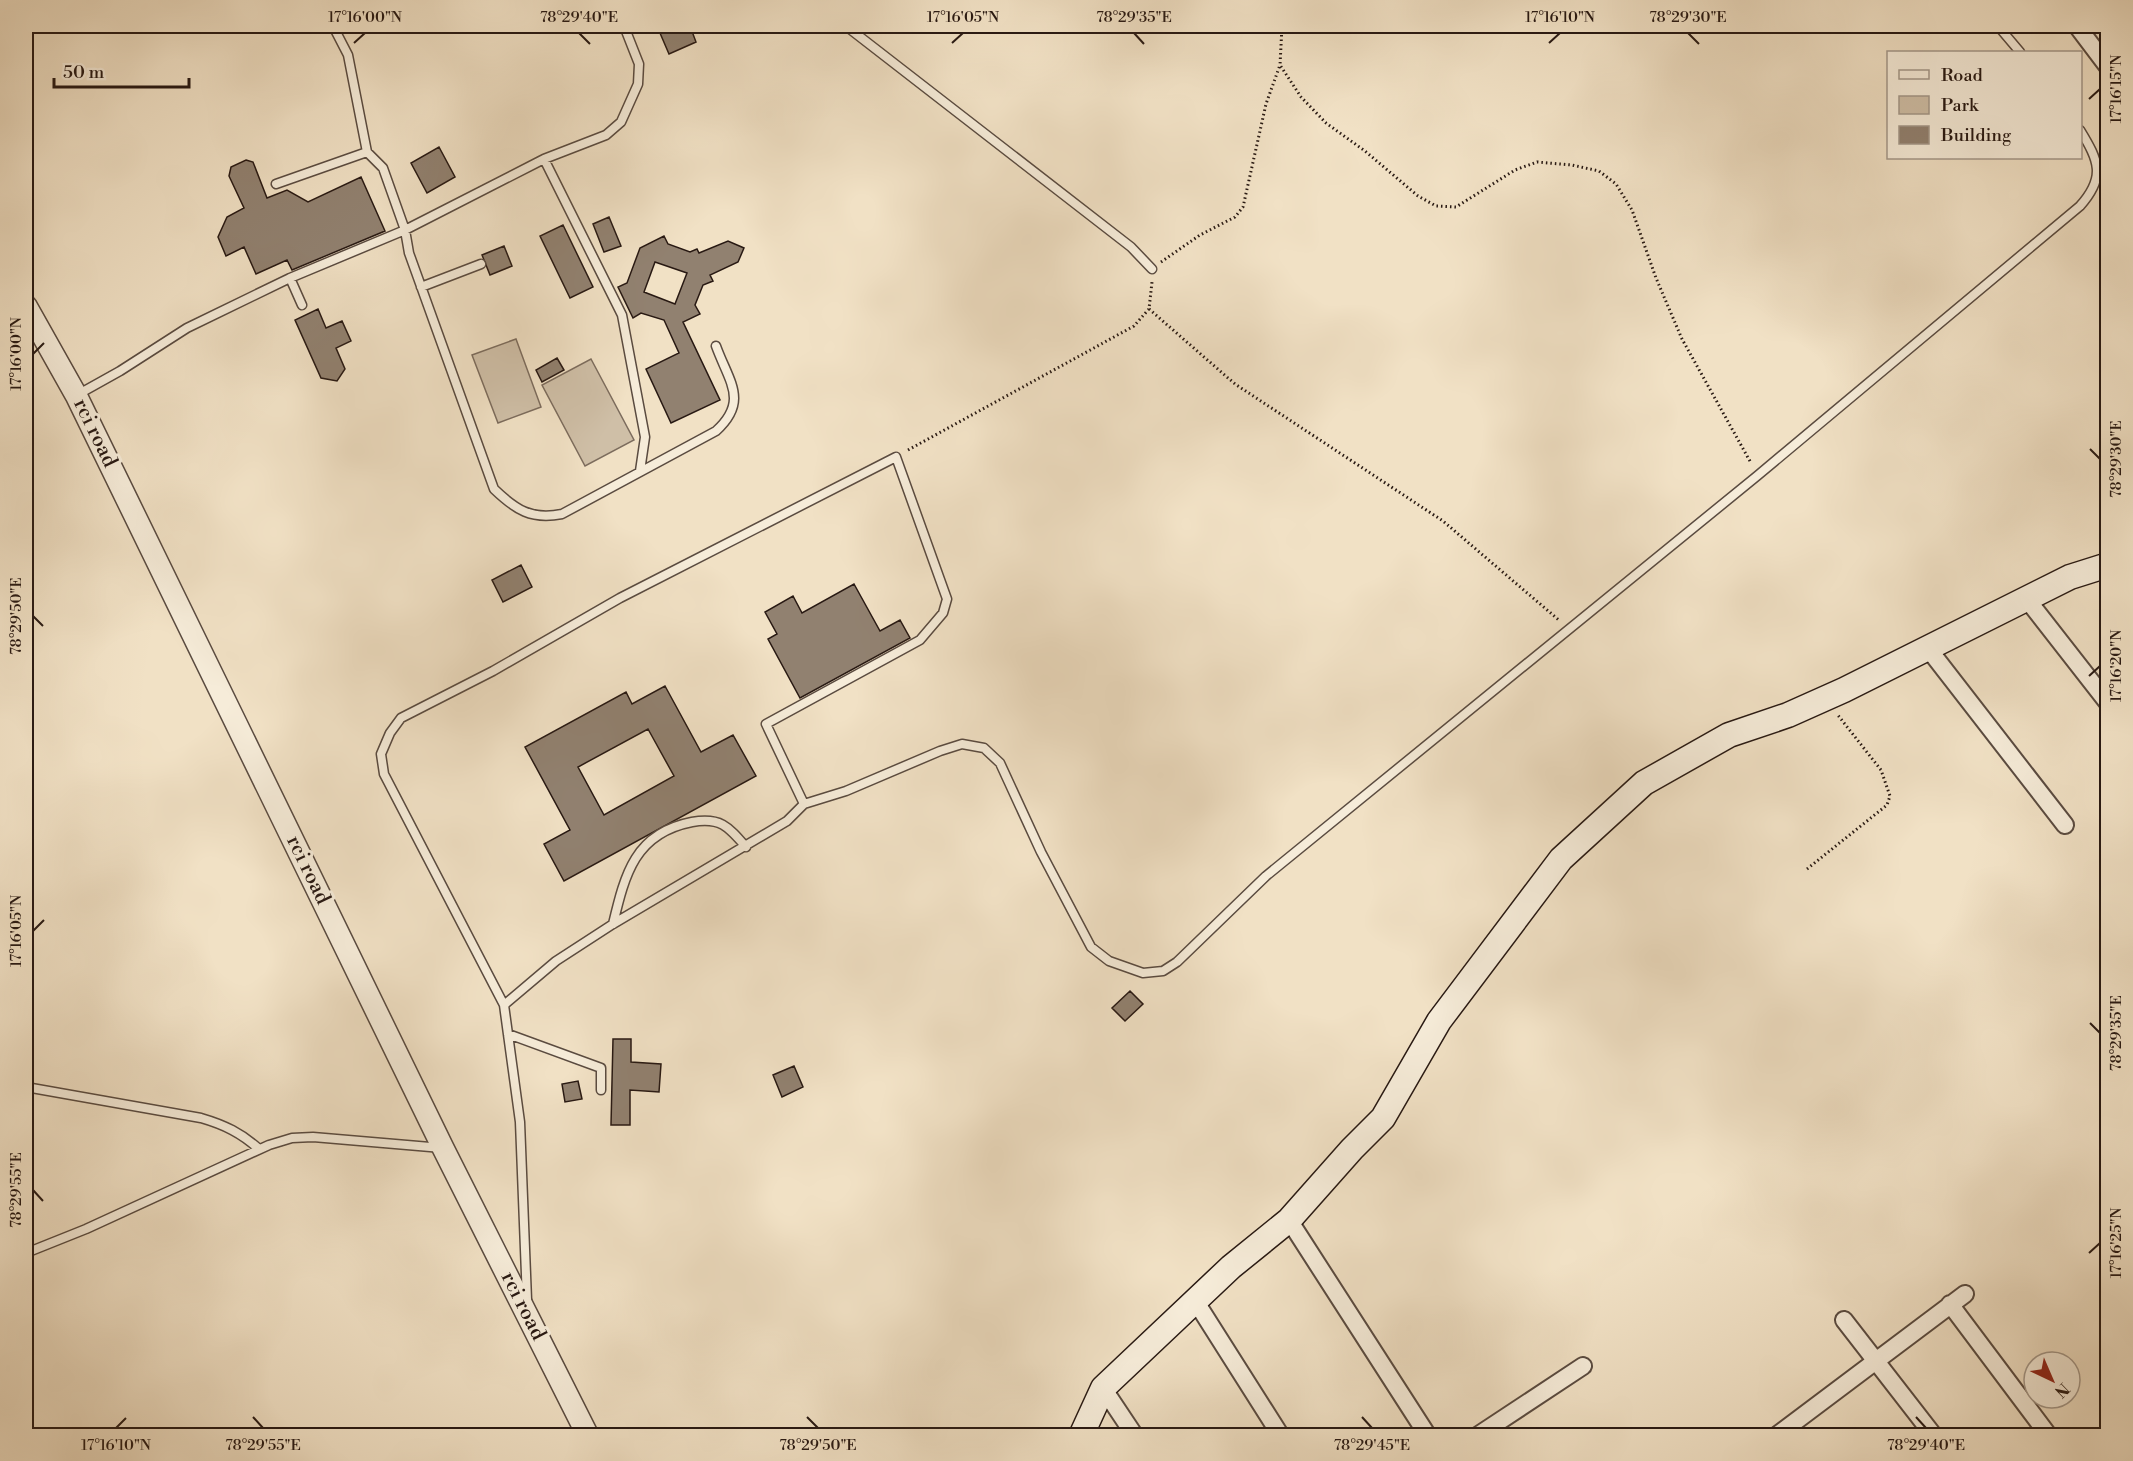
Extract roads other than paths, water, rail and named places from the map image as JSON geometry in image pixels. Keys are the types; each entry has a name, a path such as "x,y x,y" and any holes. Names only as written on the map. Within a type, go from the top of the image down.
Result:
{"main road":[{"path":"1081,1436 1104,1388 1231,1267 1289,1220 1383,1118 1439,1021 1561,859 1644,783 1681,760 1729,735 1824,699 2070,577 2108,565"}],"street":[{"path":"2077,26 2107,67"},
{"name":"rci road","path":"26,306 76,395 443,1148 588,1436"},
{"path":"2026,598 2108,703"},
{"path":"1927,647 2066,825"},
{"path":"1289,1220 1428,1436"},
{"path":"1776,1436 1793,1430 1876,1361 1965,1294"},
{"path":"1196,1302 1281,1436"},
{"path":"1950,1304 2049,1436"},
{"path":"1844,1320 1934,1436"},
{"path":"1477,1436 1583,1365"},
{"path":"1104,1388 1135,1436"}],"lane":[{"path":"333,26 348,55 367,152 383,168 405,230 409,253 494,489 507,502 542,518 562,514 716,430 734,412 736,402 716,346"},
{"path":"76,395 120,372 187,328 290,278 405,230 544,159 606,135 621,122 638,84 639,64 624,26"},
{"path":"846,26 1131,247 1152,269"},
{"path":"1998,26 2019,51"},
{"path":"504,1005 556,961 613,924 788,821 804,804 846,790 962,744 984,748 1000,763 1041,852 1090,947 1109,962 1125,969 1143,973 1163,971 1177,962 1266,876 1757,476 2080,206 2094,190 2098,171 2095,153 2082,132"},
{"path":"276,184 367,152"},
{"path":"544,159 622,315 645,437 640,471"},
{"path":"422,287 481,264"},
{"path":"290,278 302,305"},
{"path":"528,1316 520,1122 504,1005 384,774 381,754 390,733 401,718 493,671 620,598 896,457 947,599 943,613 920,640 766,724 804,804"},
{"path":"613,924 622,888 648,840 674,826 710,819 732,830 746,847"},
{"path":"508,1034 601,1068 601,1090"},
{"path":"26,1087 201,1118 226,1125 241,1133 259,1149"},
{"path":"26,1253 87,1229 259,1149 292,1138 314,1137 443,1148"}]}
